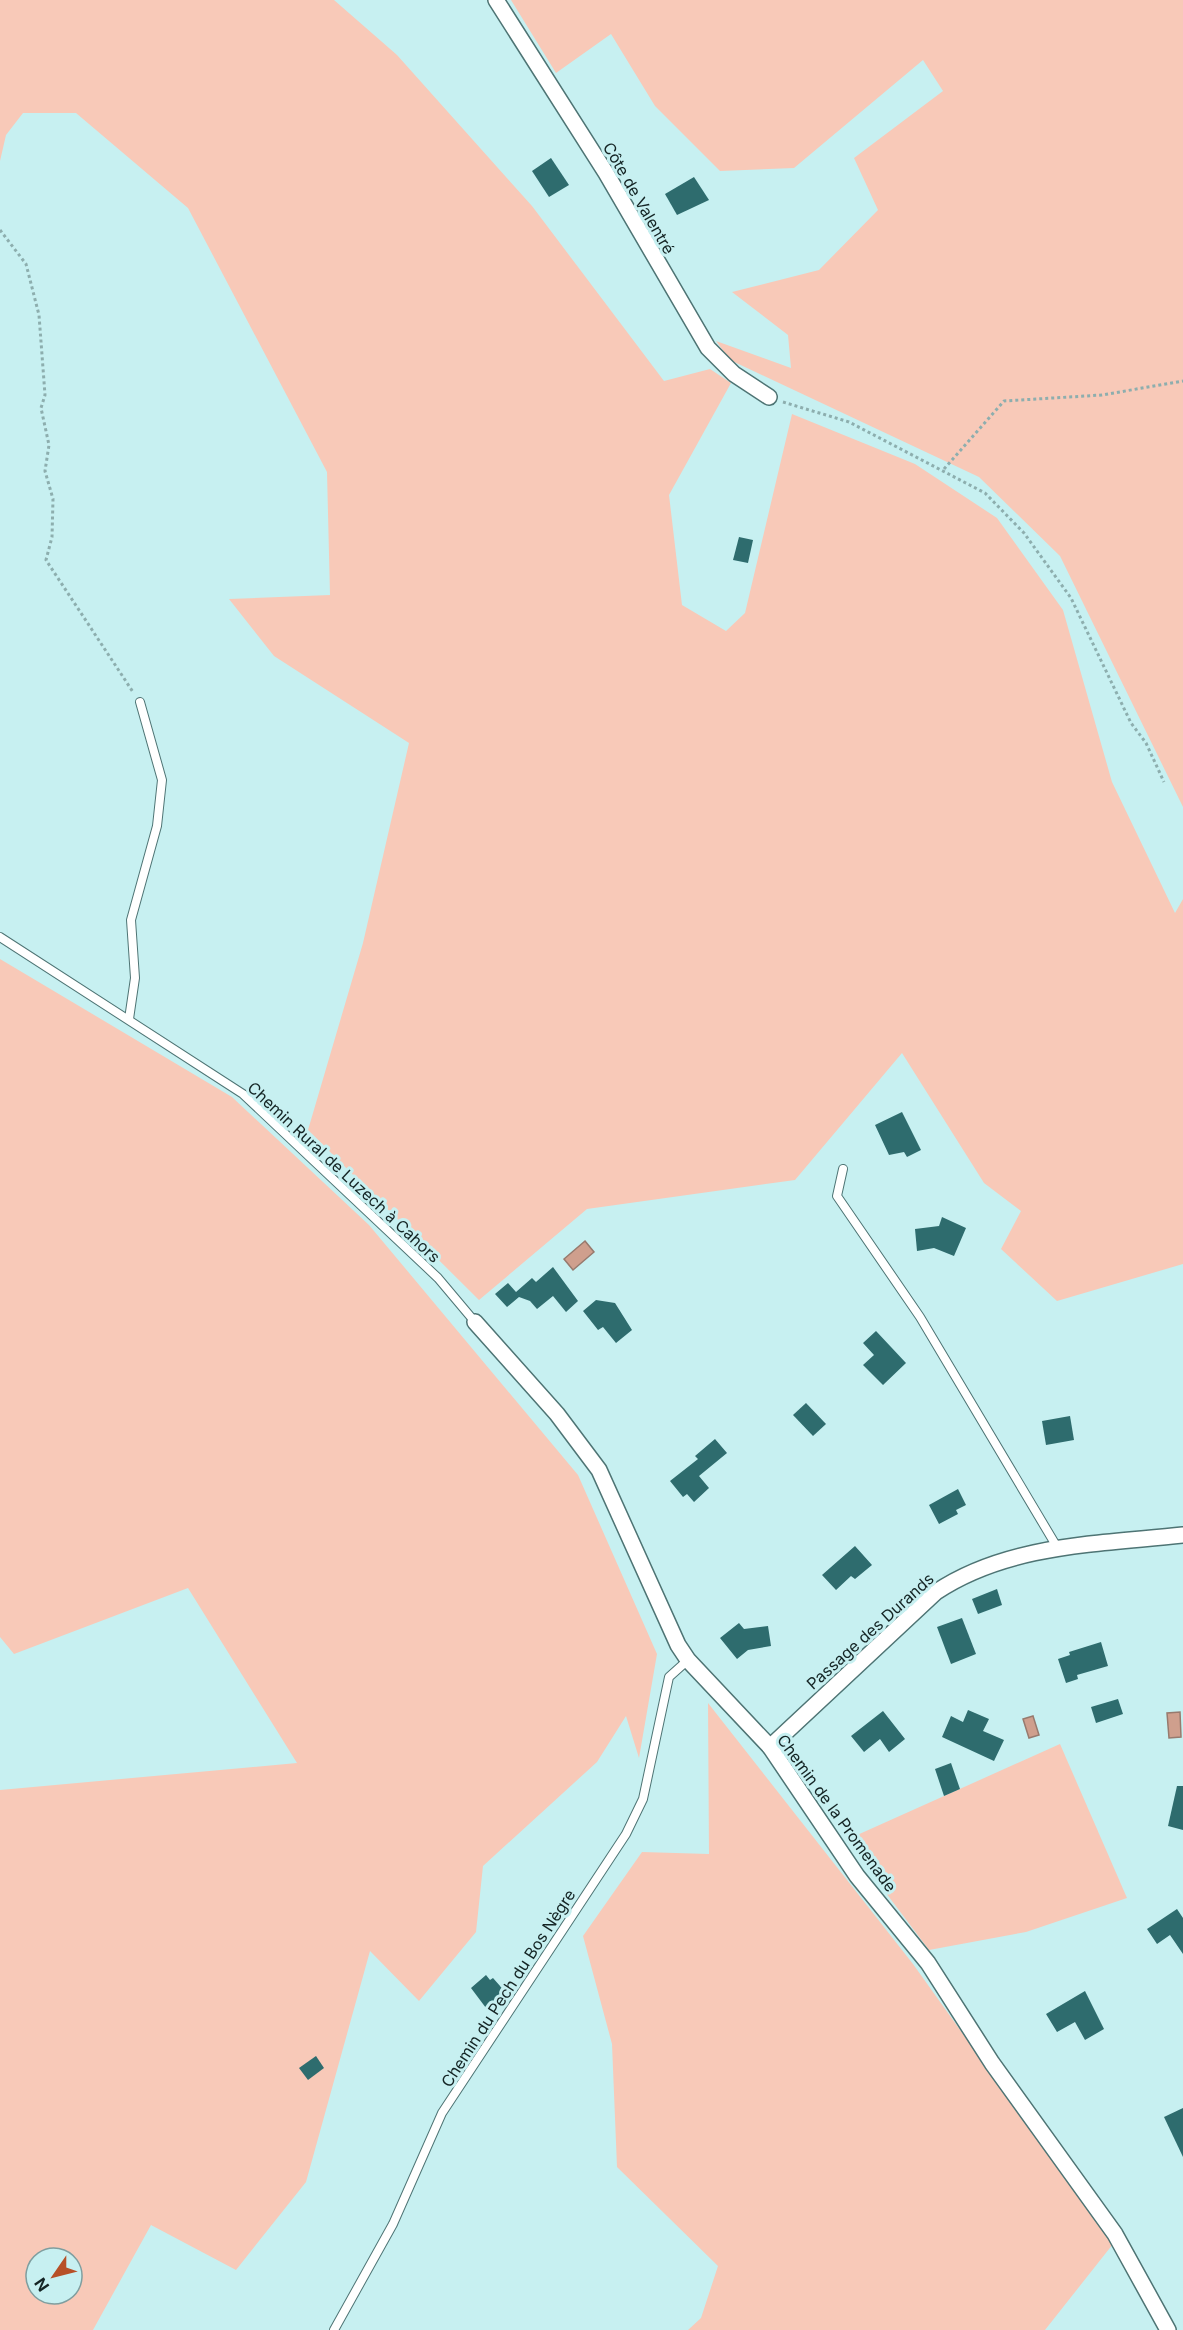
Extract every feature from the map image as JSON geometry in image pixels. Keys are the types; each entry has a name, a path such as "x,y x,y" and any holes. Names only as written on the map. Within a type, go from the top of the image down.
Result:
{"street":[{"name":"Côte de Valentré","path":"496,0 606,172 708,348 734,374 769,397"},
{"name":"Chemin de la Promenade","path":"476,1323 557,1414 599,1470 678,1645 688,1660 770,1747 857,1876 928,1963 992,2063 1115,2234 1168,2330"},
{"name":"Passage des Durands","path":"770,1747 936,1592 981,1567 1057,1547 1183,1535"}],"lane":[{"path":"129,1019 135,978 131,920 157,826 162,780 140,702"},
{"name":"Chemin Rural de Luzech à Cahors","path":"0,937 243,1094 438,1278 476,1323"},
{"path":"843,1169 837,1196 920,1317 1057,1547"},
{"name":"Chemin du Pech du Bos Nègre","path":"334,2330 393,2224 442,2113 626,1834 644,1799 669,1677 688,1660"}],"path":[{"path":"0,230 26,264 39,315 45,395 41,408 49,445 45,471 53,499 52,537 46,560 140,702"},
{"path":"944,469 1004,401 1102,396 1183,381"},
{"path":"769,397 849,422 944,469 985,493 1024,533 1071,598 1131,723 1146,743 1164,782"}],"shaded area":[{"path":"0,0 334,0 397,55 532,206 664,381 710,369 731,383 669,495 682,605 726,631 745,613 792,414 915,464 997,518 1063,610 1112,782 1175,913 1183,899 1183,1264 1057,1301 1001,1249 1021,1211 984,1183 902,1053 795,1180 587,1209 479,1300 308,1130 363,943 409,743 274,656 229,599 330,595 327,472 188,208 76,113 23,113 6,135 0,161"},
{"path":"511,0 1183,0 1183,807 1060,556 979,477 730,360 716,341 791,368 788,335 732,292 819,270 878,210 854,158 943,91 923,60 794,168 720,171 655,106 611,34 556,73"},
{"path":"0,959 232,1097 369,1225 578,1475 657,1654 639,1758 626,1716 597,1762 483,1866 476,1932 419,2001 370,1951 306,2182 236,2270 151,2225 93,2330 0,2330 0,1790 297,1763 188,1588 14,1654 0,1637"},
{"path":"585,1241 594,1252 573,1270 564,1259"},
{"path":"708,1703 913,1964 1113,2244 1045,2330 688,2330 701,2318 718,2266 617,2167 612,2044 583,1936 642,1852 709,1854"},
{"path":"1180,1712 1181,1737 1169,1738 1167,1713"},
{"path":"1033,1716 1039,1735 1029,1738 1023,1719"},
{"path":"1060,1744 1127,1898 1026,1932 929,1950 846,1840"}],"building":[{"path":"551,158 569,185 549,197 532,171"},
{"path":"694,177 709,200 677,215 665,194"},
{"path":"739,537 753,540 748,563 733,560"},
{"path":"902,1112 921,1150 907,1157 904,1152 889,1155 875,1125"},
{"path":"942,1217 966,1228 954,1256 934,1248 917,1251 915,1229 939,1226"},
{"path":"553,1267 578,1301 566,1312 553,1296 537,1309 530,1301 519,1297 507,1307 495,1294 508,1283 516,1292 532,1278 536,1282"},
{"path":"596,1300 615,1303 632,1330 616,1343 603,1327 598,1330 583,1311"},
{"path":"876,1331 906,1363 883,1385 863,1365 874,1355 863,1343"},
{"path":"806,1403 826,1424 813,1436 793,1415"},
{"path":"1070,1416 1074,1440 1046,1445 1042,1421"},
{"path":"715,1439 727,1453 699,1476 709,1488 694,1502 687,1494 683,1497 670,1481 698,1459 695,1456"},
{"path":"958,1489 966,1505 956,1510 958,1514 939,1524 929,1505"},
{"path":"855,1546 872,1565 855,1579 851,1576 836,1590 822,1575"},
{"path":"997,1589 1002,1605 978,1614 972,1599"},
{"path":"962,1618 976,1654 951,1664 937,1627"},
{"path":"739,1623 744,1629 768,1626 771,1646 748,1650 737,1659 720,1638"},
{"path":"1101,1642 1108,1666 1077,1675 1078,1679 1066,1683 1058,1659 1070,1655 1069,1652"},
{"path":"1118,1699 1123,1714 1096,1723 1091,1707"},
{"path":"968,1710 989,1719 983,1731 1004,1740 994,1761 942,1737 951,1716 963,1722"},
{"path":"883,1711 905,1739 889,1752 880,1739 864,1752 851,1736"},
{"path":"951,1763 960,1789 944,1796 935,1769"},
{"path":"1177,1786 1183,1786 1183,1830 1168,1826"},
{"path":"1177,1909 1183,1918 1183,1954 1170,1935 1157,1944 1147,1929"},
{"path":"486,1975 490,1980 493,1978 508,1995 489,2012 471,1988"},
{"path":"1085,1991 1104,2029 1085,2040 1075,2022 1057,2032 1046,2014"},
{"path":"316,2056 324,2068 308,2080 299,2068"},
{"path":"1183,2108 1183,2157 1164,2117"}]}
